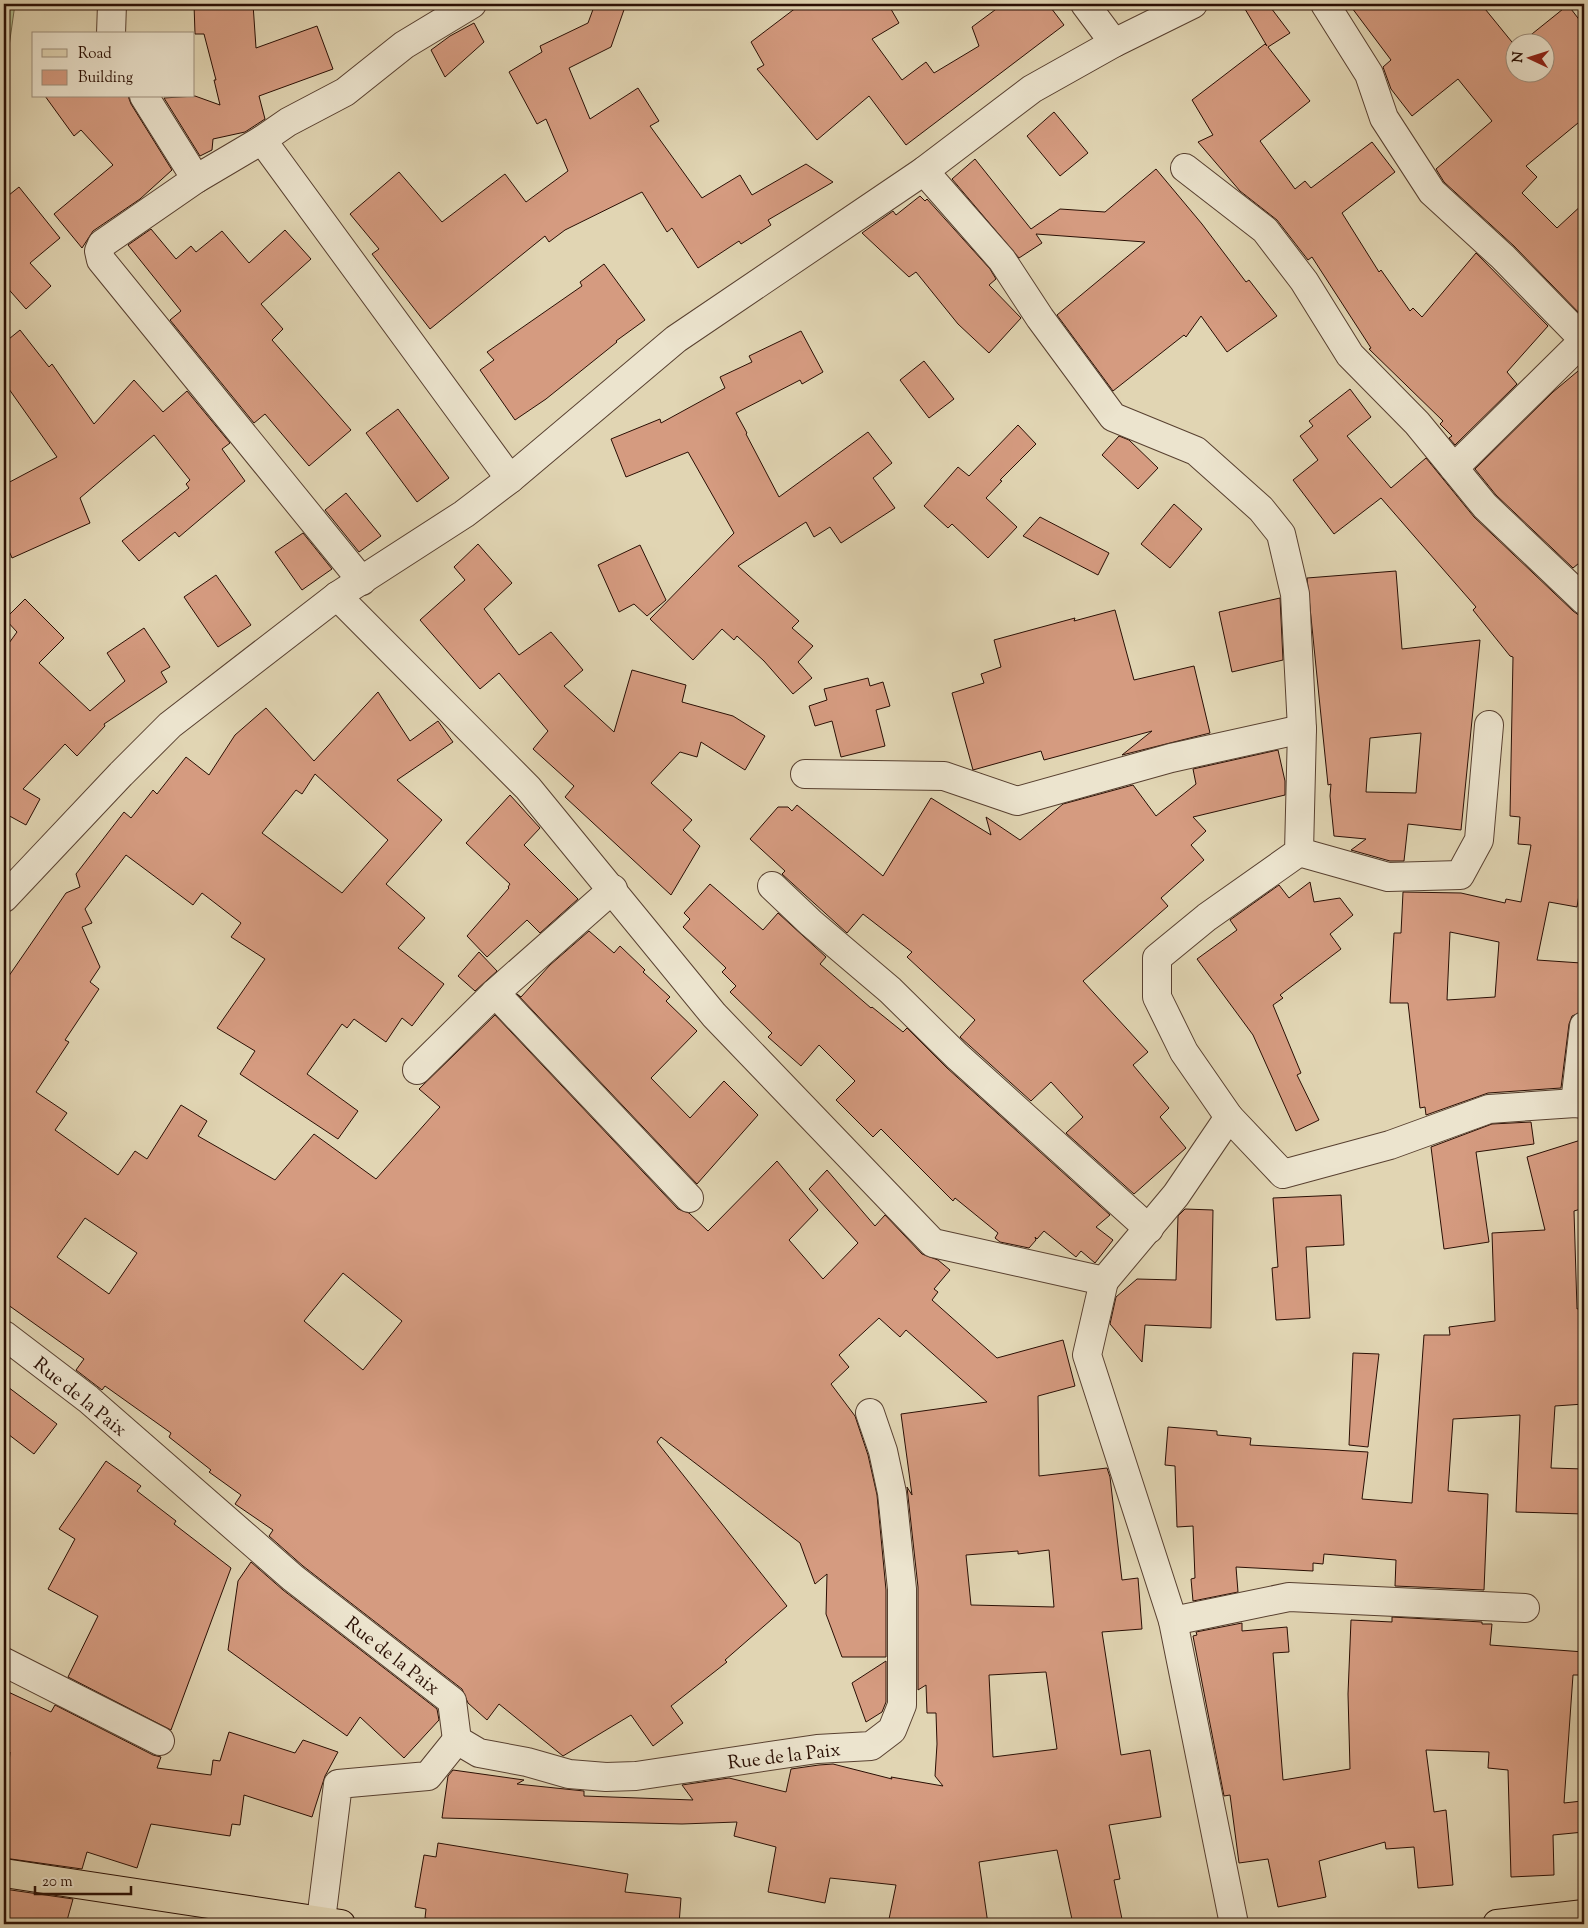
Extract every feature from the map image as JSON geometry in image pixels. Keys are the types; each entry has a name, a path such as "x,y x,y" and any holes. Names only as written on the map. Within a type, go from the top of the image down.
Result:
{"main road":[{"path":"4,1873 331,1922"},
{"path":"1497,1924 1584,1914"}],"street":[{"path":"111,32 112,4"},
{"path":"362,581 101,260 99,251 102,244 196,179 262,140 288,122 345,92 404,45 472,4"},
{"path":"1085,4 1114,43"},
{"path":"4,898 120,774 170,725 337,596 464,514 510,479 676,339 924,171 1032,89 1114,43 1193,4"},
{"path":"1324,4 1369,74 1384,118 1432,192 1504,257 1584,340 1454,468"},
{"path":"145,98 196,179"},
{"path":"262,140 510,479"},
{"path":"1185,168 1265,230 1304,282 1350,355 1418,423 1485,506 1584,600"},
{"path":"924,171 1002,260 1040,318 1113,417 1196,451 1261,508 1280,534 1295,594 1302,729 1299,852"},
{"path":"337,596 528,788 714,1014 933,1243 1104,1281"},
{"path":"1299,852 1388,877 1460,875 1479,840 1489,725"},
{"path":"805,774 944,776 1017,801 1171,758 1302,729"},
{"path":"1299,852 1206,916 1157,958 1157,997 1184,1052 1229,1117 1283,1174 1390,1145 1488,1110 1579,1104 1584,1026"},
{"path":"772,886 811,923 890,990 956,1056 1149,1229"},
{"path":"417,1070 495,993 613,889"},
{"path":"495,993 689,1198"},
{"path":"1229,1117 1176,1195 1104,1281 1086,1355 1173,1621 1234,1924"},
{"name":"Rue de la Paix","path":"4,1335 88,1399 293,1578 452,1700 457,1740 479,1753 527,1762 569,1774 606,1777 636,1776 817,1749 871,1746 892,1730 902,1705 902,1589 892,1493 883,1451 870,1413"},
{"path":"1173,1621 1289,1597 1525,1608"},
{"path":"4,1662 160,1741"},
{"path":"331,1922 338,1784 428,1776 457,1740"}],"green space":[{"path":"4,4 15,4 4,82"}],"building":[{"path":"194,4 253,4 256,48 317,26 333,69 259,96 265,119 245,132 213,139 212,150 200,156 164,98 195,98 195,96 220,105 214,80 216,80 204,34 195,34"},
{"path":"595,4 626,4 611,47 569,68 590,119 638,88 659,121 650,126 702,198 740,175 752,195 806,164 833,182 768,220 771,225 741,244 739,241 698,268 672,228 667,232 642,192 565,230 549,242 545,236 430,329 372,254 379,249 350,214 399,172 442,222 505,174 526,202 568,171 546,119 537,124 509,72 542,52 540,46 588,23"},
{"path":"801,4 888,4 899,23 872,39 902,80 926,62 934,73 979,46 972,27 1003,4 1048,4 1064,25 906,145 869,96 817,140 757,69 764,65 751,42"},
{"path":"1242,4 1268,4 1290,33 1268,47 1310,101 1260,141 1295,189 1305,181 1311,188 1372,142 1395,172 1342,213 1379,272 1381,270 1410,311 1413,308 1422,317 1476,253 1548,326 1507,372 1517,384 1455,445 1449,438 1452,436 1440,424 1443,421 1369,349 1371,348 1312,257 1308,260 1277,220 1240,191 1198,142 1213,135 1192,100 1265,44 1267,46"},
{"path":"1349,4 1481,4 1506,35 1506,82 1556,82 1556,32 1534,32 1568,5 1584,26 1584,118 1526,166 1537,177 1522,193 1557,228 1584,203 1584,318 1514,246 1444,182 1436,169 1492,121 1458,79 1412,116 1391,89 1383,67 1391,60"},
{"path":"474,23 484,42 445,77 431,50 450,36"},
{"path":"46,98 129,98 172,170 140,199 93,231 82,248 54,214 113,165 81,130 74,136"},
{"path":"1054,112 1088,153 1060,176 1027,136"},
{"path":"975,159 1031,229 1060,209 1105,212 1156,169 1202,224 1246,282 1249,280 1277,316 1227,352 1201,316 1186,337 1184,335 1113,391 1057,315 1145,242 1036,234 1042,243 1019,258 952,179"},
{"path":"19,187 60,238 30,263 51,286 26,309 4,284 4,199"},
{"path":"920,196 925,201 927,199 990,269 996,279 989,285 1021,318 989,353 958,324 916,272 909,277 862,233 893,211 896,215"},
{"path":"151,229 176,259 191,246 196,252 222,231 249,263 285,230 311,259 261,304 283,329 272,340 351,430 309,466 265,414 254,423 170,320 181,311 128,245"},
{"path":"604,264 645,320 616,341 546,399 515,420 480,370 494,360 487,352 582,286 580,282"},
{"path":"20,330 49,367 52,364 94,424 134,380 163,412 187,391 230,443 222,449 245,481 179,537 175,532 139,561 122,541 189,488 186,484 190,480 154,435 80,498 90,523 12,558 4,539 4,485 57,457 4,382 4,343"},
{"path":"801,331 823,372 802,384 800,380 736,413 779,497 868,432 892,463 873,478 895,508 841,543 830,527 814,537 806,522 738,566 799,621 792,628 813,646 798,662 812,678 793,694 764,661 737,636 734,640 722,629 693,660 650,619 734,533 688,452 626,477 611,439 660,419 661,423 725,388 720,377 752,362 749,356"},
{"path":"924,361 954,399 929,418 900,380"},
{"path":"1584,366 1584,559 1573,568 1496,495 1475,469 1553,392"},
{"path":"1350,389 1371,417 1347,436 1391,488 1426,458 1474,517 1573,611 1584,619 1584,864 1577,907 1549,902 1537,960 1581,963 1580,974 1584,974 1584,1011 1572,1016 1569,1024 1561,1088 1488,1093 1426,1115 1425,1107 1420,1108 1408,1003 1390,1003 1394,933 1401,933 1403,892 1461,893 1505,903 1506,899 1521,902 1531,845 1518,844 1520,817 1510,816 1513,657 1510,656 1473,610 1476,607 1381,498 1334,534 1293,480 1318,460 1300,436 1313,426 1309,421","holes":["1450,932 1499,942 1495,997 1447,1000"]},
{"path":"398,409 449,478 417,502 366,433"},
{"path":"1018,425 1036,444 1000,480 1002,481 986,498 1017,527 988,558 952,524 948,528 924,506 958,467 969,476"},
{"path":"1119,436 1129,440 1158,468 1138,489 1102,455"},
{"path":"346,493 381,536 359,552 325,510"},
{"path":"1174,504 1202,529 1170,568 1141,544"},
{"path":"1040,517 1109,553 1098,575 1023,536"},
{"path":"303,533 332,569 302,590 275,552"},
{"path":"478,544 512,583 484,609 519,655 551,632 583,670 564,686 614,732 632,670 686,685 682,702 733,716 765,736 745,770 701,742 697,757 680,752 651,783 692,820 683,830 700,846 671,895 565,797 574,786 533,749 548,731 499,673 480,689 420,620 465,580 454,567"},
{"path":"640,545 666,600 647,616 634,604 619,612 598,565"},
{"path":"1396,571 1402,649 1480,640 1461,830 1408,824 1404,861 1390,861 1351,850 1366,839 1334,836 1330,796 1331,784 1328,785 1307,578","holes":["1421,733 1416,793 1366,792 1370,738"]},
{"path":"216,575 251,625 218,647 184,597"},
{"path":"1280,598 1283,660 1232,672 1219,612"},
{"path":"25,599 64,638 39,663 90,711 125,681 107,653 144,628 170,667 161,672 167,682 104,724 105,726 77,756 65,744 23,789 40,799 26,825 4,813 4,650 17,632 5,619"},
{"path":"1115,610 1134,680 1194,666 1210,733 1122,755 1152,731 1044,760 1041,751 973,770 952,693 984,683 981,674 1001,667 994,640 1075,618 1074,621"},
{"path":"868,678 870,686 883,682 890,706 876,710 885,746 841,757 832,721 815,726 809,706 827,700 824,689"},
{"path":"378,692 410,741 438,721 453,742 397,780 442,820 386,884 425,918 398,948 444,984 412,1026 402,1018 386,1042 354,1019 347,1028 342,1024 307,1074 358,1111 338,1139 240,1074 255,1051 217,1028 265,959 231,937 241,923 202,893 193,905 126,855 85,909 92,923 82,927 100,967 90,982 99,989 65,1040 69,1042 36,1092 67,1113 55,1130 118,1175 135,1151 147,1159 181,1105 207,1121 198,1136 275,1180 314,1134 376,1179 440,1107 419,1089 495,1015 678,1209 689,1213 708,1231 777,1161 818,1210 789,1240 823,1279 858,1243 809,1189 827,1170 875,1226 885,1215 922,1254 938,1260 950,1270 934,1289 938,1292 932,1300 997,1358 1063,1340 1075,1386 1038,1396 1039,1476 1107,1468 1110,1477 1122,1580 1138,1578 1142,1629 1102,1632 1121,1755 1150,1750 1161,1817 1109,1825 1120,1879 1114,1880 1123,1924 1073,1924 1057,1850 979,1862 988,1924 888,1924 896,1885 830,1878 825,1903 768,1892 776,1847 734,1836 737,1822 682,1824 442,1818 448,1776 453,1770 524,1780 517,1784 584,1791 584,1796 693,1800 682,1785 729,1778 786,1792 791,1769 833,1764 892,1779 891,1777 943,1786 935,1776 936,1713 927,1713 926,1685 918,1690 918,1587 907,1487 912,1495 901,1414 987,1402 906,1330 900,1337 879,1318 839,1355 849,1367 831,1384 855,1416 868,1455 877,1495 886,1590 886,1657 842,1657 826,1614 827,1574 815,1584 800,1543 661,1437 657,1442 787,1606 725,1660 727,1662 671,1706 683,1723 653,1746 631,1715 563,1756 499,1704 487,1720 468,1703 462,1689 303,1566 269,1536 273,1530 235,1504 241,1495 209,1472 211,1470 169,1437 171,1433 105,1386 102,1390 76,1370 84,1359 4,1302 4,983 66,893 80,887 76,874 124,812 131,818 153,790 157,794 186,757 209,775 235,735 266,708 314,761","holes":["315,774 388,840 342,893 262,833 296,790 302,794","85,1218 137,1253 109,1294 57,1257","343,1273 402,1321 363,1370 304,1321","1049,1550 1054,1607 971,1605 966,1555 1018,1551 1018,1554","1046,1672 1057,1749 993,1757 989,1675"]},
{"path":"1278,750 1285,781 1285,795 1193,817 1206,831 1191,845 1204,860 1161,898 1168,906 1083,981 1148,1052 1133,1065 1169,1108 1160,1117 1186,1148 1134,1194 1066,1133 1083,1117 1051,1082 1031,1101 960,1037 975,1020 907,957 912,952 863,914 847,933 782,874 785,871 750,839 778,807 788,807 792,811 797,805 883,876 931,798 991,835 986,817 1020,840 1063,804 1133,785 1156,816 1196,784 1193,769"},
{"path":"510,795 540,828 524,845 578,899 540,933 527,920 487,957 467,936 509,888 510,884 466,843"},
{"path":"1310,882 1314,902 1340,898 1353,915 1330,934 1341,949 1280,995 1283,998 1273,1005 1301,1073 1297,1075 1319,1120 1296,1131 1253,1035 1197,959 1237,930 1230,920 1279,885 1289,898"},
{"path":"710,884 763,930 778,913 826,957 820,964 871,1008 903,1032 907,1028 947,1068 1110,1215 1096,1227 1113,1240 1095,1263 1081,1251 1076,1257 1044,1231 1037,1239 1035,1237 1036,1240 1029,1248 1000,1242 995,1238 998,1233 955,1198 953,1201 881,1129 873,1137 836,1100 855,1081 819,1045 801,1066 768,1037 772,1033 730,992 736,986 722,972 726,968 683,927 690,919 684,913"},
{"path":"589,931 614,953 620,946 645,970 643,972 670,997 666,1001 697,1031 651,1078 690,1118 724,1081 758,1115 697,1184 517,994 521,997 550,965"},
{"path":"479,952 497,971 475,991 458,976"},
{"path":"1531,1122 1534,1144 1476,1152 1489,1242 1444,1249 1431,1147 1492,1124"},
{"path":"1584,1139 1584,1208 1574,1211 1577,1309 1584,1307 1584,1404 1555,1406 1551,1468 1584,1469 1584,1514 1516,1512 1520,1415 1453,1419 1448,1491 1488,1494 1484,1590 1395,1586 1396,1560 1324,1554 1323,1564 1313,1563 1313,1571 1236,1567 1238,1592 1193,1601 1191,1579 1195,1578 1193,1526 1177,1527 1175,1466 1165,1465 1168,1427 1217,1431 1217,1435 1251,1438 1250,1445 1368,1452 1362,1499 1412,1503 1424,1335 1450,1335 1449,1327 1495,1321 1492,1233 1545,1230 1527,1157"},
{"path":"1341,1195 1344,1245 1306,1247 1310,1318 1276,1320 1272,1268 1278,1267 1273,1198"},
{"path":"1185,1209 1213,1210 1211,1328 1145,1325 1142,1362 1110,1324 1116,1297 1137,1279 1176,1280 1178,1216"},
{"path":"1353,1353 1379,1354 1368,1447 1349,1445"},
{"path":"4,1384 57,1424 34,1454 4,1431"},
{"path":"106,1461 141,1486 137,1491 176,1521 174,1524 231,1568 171,1730 68,1677 98,1616 48,1589 75,1539 59,1529"},
{"path":"251,1562 283,1590 437,1709 439,1720 404,1758 360,1717 347,1736 228,1650 238,1581"},
{"path":"1392,1617 1482,1622 1482,1624 1492,1624 1490,1645 1584,1652 1584,1675 1573,1675 1564,1803 1582,1801 1584,1832 1553,1835 1554,1875 1511,1877 1508,1770 1488,1768 1489,1752 1426,1750 1434,1812 1446,1810 1453,1885 1418,1888 1414,1847 1386,1849 1385,1842 1319,1861 1326,1897 1278,1907 1268,1859 1239,1863 1230,1795 1224,1796 1193,1636 1197,1635 1196,1632 1242,1623 1242,1631 1287,1627 1289,1652 1273,1653 1283,1780 1350,1769 1348,1694 1351,1620 1392,1622"},
{"path":"886,1661 886,1702 882,1712 866,1722 852,1683"},
{"path":"4,1690 51,1712 55,1705 153,1755 161,1757 157,1768 211,1775 213,1760 220,1761 229,1732 295,1753 303,1740 338,1752 325,1776 312,1817 244,1795 240,1825 232,1824 230,1836 151,1824 137,1868 87,1852 82,1869 4,1858 4,1807 10,1752 4,1749"},
{"path":"438,1843 628,1874 625,1892 681,1898 679,1924 462,1924 425,1918 426,1909 415,1907 424,1855 436,1857"},
{"path":"4,1889 73,1899 66,1924 4,1924"}]}
